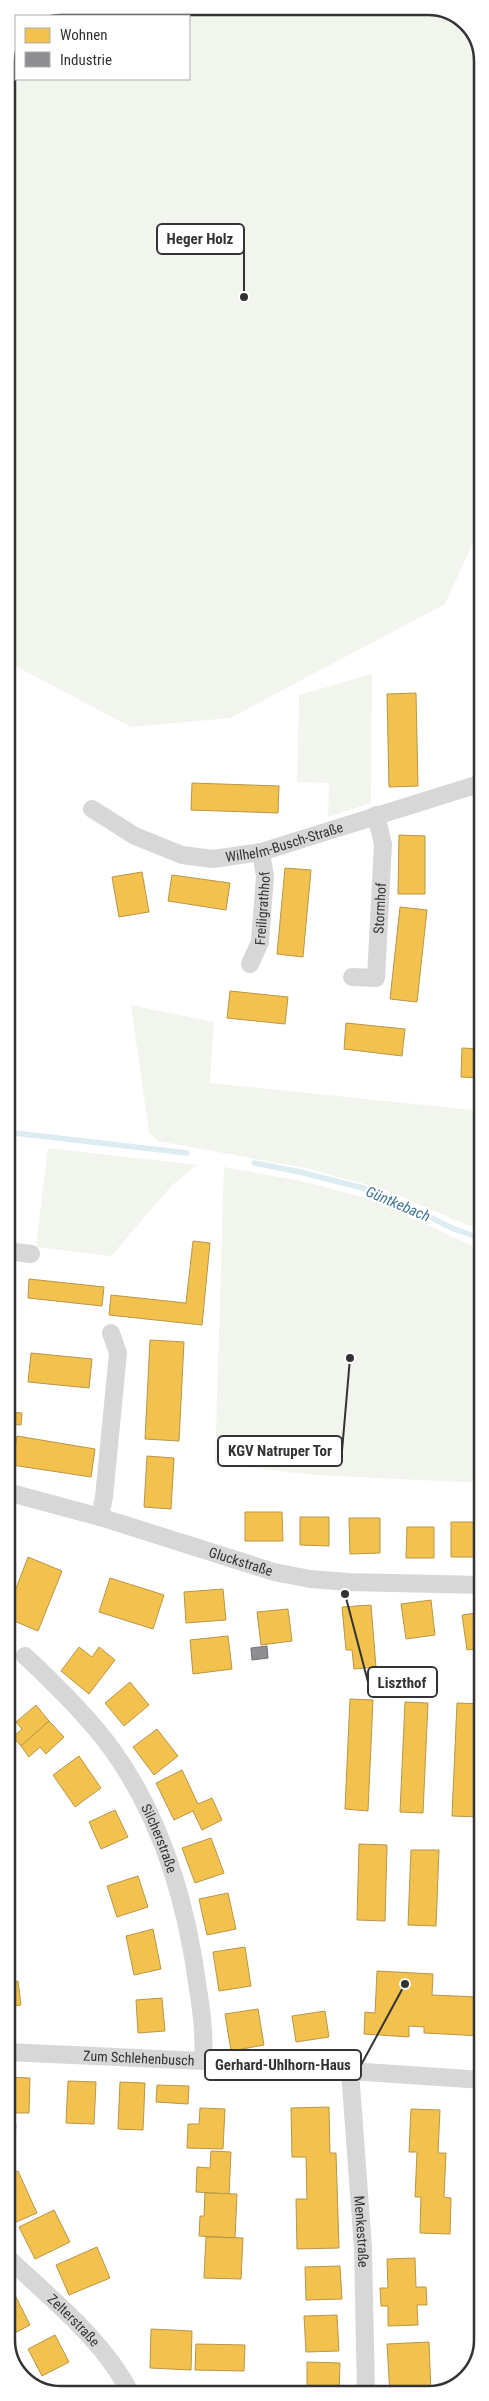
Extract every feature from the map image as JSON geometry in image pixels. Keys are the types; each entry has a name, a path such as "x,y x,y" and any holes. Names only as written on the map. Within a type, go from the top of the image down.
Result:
{"street":[{"name":"Wilhelm-Busch-Straße","path":"92,809 135,836 182,855 212,859 261,852 474,785"},
{"name":"Stormhof","path":"352,977 376,978 383,844 376,815"},
{"name":"Freiligrathhof","path":"250,964 260,942 265,876 261,852"},
{"path":"15,1253 31,1254"},
{"path":"100,1517 104,1497 118,1353 112,1333"},
{"name":"Gluckstraße","path":"15,1494 100,1517 227,1559 274,1572 310,1579 348,1582 474,1585"},
{"name":"Silcherstraße","path":"26,1656 83,1714 111,1748 155,1828 174,1872 193,1948 205,2037 203,2061"},
{"name":"Zum Schlehenbusch","path":"15,2052 203,2061 474,2079"},
{"name":"Menkestraße","path":"350,2071 363,2248 366,2386"},
{"name":"Zelterstraße","path":"15,2265 91,2338 119,2370 127,2386"}],"shaded area":[{"path":"190,15 431,15 446,18 461,28 469,41 474,55 474,540 445,604 230,718 131,727 15,666 15,80 190,80"},
{"path":"372,674 371,803 328,817 329,783 297,782 299,695"},
{"path":"131,1005 214,1022 210,1083 474,1110 474,1228 380,1188 305,1168 158,1141 149,1133"},
{"path":"48,1148 197,1165 171,1186 111,1256 36,1247"},
{"path":"224,1167 301,1181 374,1200 474,1247 474,1483 315,1475 215,1464"}],"building: Wohnen":[{"path":"416,693 418,786 389,787 387,694"},
{"path":"192,783 279,786 278,813 191,810"},
{"path":"399,835 425,836 425,894 398,894"},
{"path":"285,868 311,870 303,957 277,954"},
{"path":"142,872 149,912 119,917 112,877"},
{"path":"172,875 230,883 226,910 168,901"},
{"path":"400,907 427,910 417,1002 390,999"},
{"path":"230,991 288,997 285,1024 227,1018"},
{"path":"346,1023 405,1029 402,1056 344,1049"},
{"path":"462,1048 474,1049 474,1078 461,1077"},
{"path":"193,1241 210,1243 202,1325 109,1315 111,1295 186,1303"},
{"path":"29,1279 104,1287 102,1306 28,1298"},
{"path":"150,1340 184,1342 179,1441 145,1439"},
{"path":"31,1353 92,1359 89,1388 28,1382"},
{"path":"15,1412 22,1413 21,1425 15,1424"},
{"path":"17,1436 95,1449 91,1477 15,1465"},
{"path":"147,1456 174,1458 171,1509 144,1507"},
{"path":"245,1512 282,1512 283,1541 245,1541"},
{"path":"300,1517 329,1517 329,1546 300,1545"},
{"path":"349,1518 380,1518 380,1553 350,1554"},
{"path":"451,1522 474,1522 474,1557 451,1557"},
{"path":"407,1527 434,1527 434,1558 406,1558"},
{"path":"28,1557 62,1571 38,1631 15,1621 15,1591"},
{"path":"110,1578 164,1595 153,1629 99,1612"},
{"path":"223,1589 226,1620 186,1623 184,1592"},
{"path":"431,1600 435,1635 406,1639 401,1604"},
{"path":"371,1605 376,1667 354,1669 352,1650 346,1650 342,1607"},
{"path":"288,1609 292,1641 261,1645 257,1612"},
{"path":"474,1613 474,1649 467,1650 462,1615"},
{"path":"228,1636 232,1669 193,1674 190,1640"},
{"path":"79,1647 92,1657 99,1647 115,1660 89,1694 61,1671"},
{"path":"130,1682 149,1705 124,1726 105,1703"},
{"path":"350,1699 373,1700 368,1811 345,1809"},
{"path":"405,1702 428,1703 423,1813 400,1812"},
{"path":"457,1703 474,1704 474,1817 452,1816"},
{"path":"36,1705 49,1721 21,1746 15,1739 15,1735 22,1729 16,1722"},
{"path":"49,1721 64,1737 46,1754 40,1747 29,1757 21,1746"},
{"path":"157,1729 178,1756 154,1775 133,1747"},
{"path":"79,1756 101,1788 75,1807 53,1775"},
{"path":"182,1770 198,1804 212,1798 222,1820 202,1830 193,1811 174,1820 156,1783"},
{"path":"115,1810 128,1837 101,1849 89,1822"},
{"path":"211,1838 224,1873 195,1883 182,1848"},
{"path":"359,1844 387,1845 385,1921 357,1920"},
{"path":"411,1850 439,1850 436,1926 408,1925"},
{"path":"138,1876 148,1907 117,1917 107,1886"},
{"path":"228,1893 236,1929 207,1935 199,1899"},
{"path":"153,1929 161,1969 134,1975 126,1936"},
{"path":"245,1947 251,1986 219,1991 213,1952"},
{"path":"377,1971 433,1974 432,1995 474,1997 474,2036 424,2033 424,2027 409,2026 409,2037 364,2034 365,2012 375,2013"},
{"path":"18,1981 21,2005 15,2006 15,1982"},
{"path":"162,1998 165,2031 138,2033 136,2000"},
{"path":"258,2009 264,2045 231,2051 225,2014"},
{"path":"325,2011 329,2037 296,2042 292,2016"},
{"path":"15,2077 30,2078 29,2113 15,2113"},
{"path":"68,2081 96,2082 94,2124 66,2123"},
{"path":"120,2082 145,2083 143,2130 118,2129"},
{"path":"157,2085 189,2086 188,2104 156,2102"},
{"path":"329,2107 330,2153 336,2153 339,2248 297,2249 296,2199 307,2199 306,2157 292,2157 291,2108"},
{"path":"200,2108 225,2109 223,2149 187,2148 188,2124 199,2124"},
{"path":"411,2109 440,2110 438,2153 446,2153 444,2197 451,2198 450,2234 420,2233 421,2197 415,2197 417,2152 409,2152"},
{"path":"211,2151 231,2152 229,2194 196,2192 197,2167 210,2168"},
{"path":"18,2171 37,2213 15,2223 15,2172"},
{"path":"205,2193 237,2194 235,2238 199,2236 200,2216 204,2216"},
{"path":"54,2210 70,2242 35,2259 19,2227"},
{"path":"206,2237 243,2238 241,2279 204,2278"},
{"path":"97,2247 110,2278 69,2295 56,2265"},
{"path":"415,2258 416,2287 426,2287 427,2305 417,2305 418,2325 388,2326 388,2306 381,2306 380,2288 388,2288 387,2259"},
{"path":"340,2266 342,2299 306,2300 305,2267"},
{"path":"15,2295 30,2325 15,2333"},
{"path":"337,2315 339,2351 306,2352 304,2316"},
{"path":"151,2329 192,2331 191,2370 150,2368"},
{"path":"55,2335 69,2362 42,2376 28,2349"},
{"path":"429,2342 431,2386 390,2386 387,2344"},
{"path":"196,2344 245,2345 244,2371 195,2370"},
{"path":"307,2362 340,2363 339,2386 307,2386"}],"building: Industrie":[{"path":"267,1646 268,1658 252,1660 251,1648"}],"waterway":[{"name":"Güntkebach","path":"15,1133 187,1153"},
{"name":"Güntkebach","path":"254,1163 300,1172 378,1192 454,1229 474,1236"}],"place":[{"name":"Heger Holz","path":"244,297"},
{"name":"KGV Natruper Tor","path":"350,1358"},
{"name":"Liszthof","path":"345,1594"},
{"name":"Gerhard-Uhlhorn-Haus","path":"405,1984"}]}
